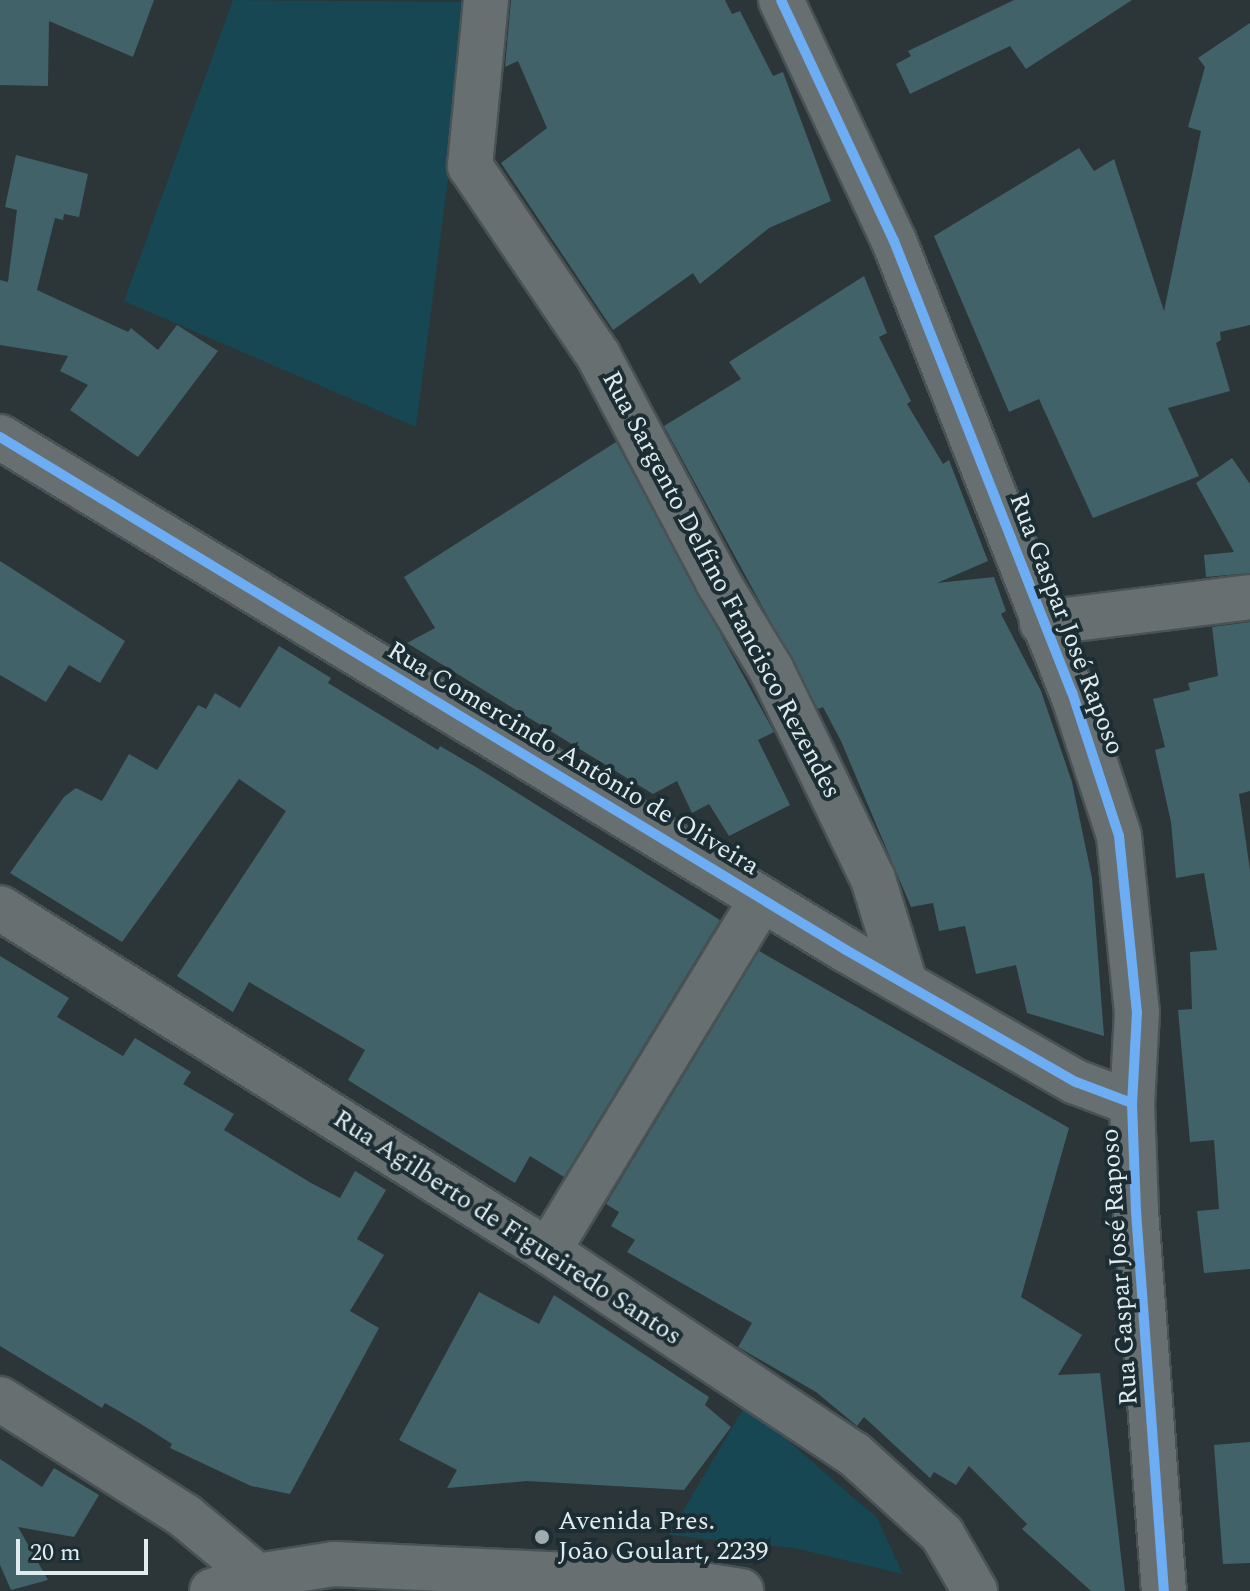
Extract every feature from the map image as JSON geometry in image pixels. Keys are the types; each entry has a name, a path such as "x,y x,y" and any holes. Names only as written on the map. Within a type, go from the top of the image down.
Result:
{"street":[{"name":"Rua Sargento Delfino Francisco Rezendes","path":"486,0 468,149 476,179 502,208 598,355 711,570 771,669 873,879 904,980"},
{"name":"Rua Gaspar José Raposo","path":"781,0 894,241 1042,623 1072,692 1119,836 1137,1012 1132,1103 1164,1591"},
{"name":"Rua Comercindo Antônio de Oliveira","path":"0,437 761,900 1076,1082 1132,1103"},
{"path":"1042,623 1250,597"},
{"path":"548,1251 761,900"},
{"name":"Rua Agilberto de Figueiredo Santos","path":"0,908 548,1251 854,1454 942,1534 975,1591"},
{"path":"0,1399 185,1516 257,1576"},
{"path":"212,1591 257,1576 334,1564 403,1578 741,1591"}],"shaded area":[{"path":"233,0 471,2 416,427 124,301"},
{"path":"746,1404 877,1518 903,1574 794,1548 669,1535"}],"building":[{"path":"0,0 154,0 133,57 49,21 48,86 0,85"},
{"path":"511,0 725,0 732,14 740,11 773,76 783,72 831,201 769,228 700,284 693,273 613,330 501,163 547,128 518,61 505,67"},
{"path":"1014,0 1132,0 1026,69 1010,46 910,94 896,64 911,56 908,51"},
{"path":"1250,23 1250,325 1220,332 1221,340 1216,343 1230,391 1168,408 1199,476 1093,518 1039,399 1009,412 934,236 1079,148 1094,171 1114,159 1164,311 1201,131 1188,127 1205,67 1198,58"},
{"path":"16,155 88,174 79,217 64,214 63,220 55,218 37,290 128,332 131,328 158,350 177,325 218,351 138,457 70,410 88,385 60,371 68,356 0,345 0,280 8,282 17,210 5,207"},
{"path":"864,276 887,333 879,337 911,401 907,404 943,464 949,460 988,561 937,583 994,577 1006,611 1001,614 1041,691 1072,782 1092,878 1104,1036 1027,1013 1016,965 976,974 965,926 939,931 933,903 911,907 841,741 823,707 818,709 664,426 741,379 729,362"},
{"path":"616,442 774,732 758,740 790,805 729,836 709,804 692,813 677,781 653,794 407,643 435,628 404,577"},
{"path":"1232,458 1250,484 1250,573 1206,577 1204,555 1234,552 1196,483"},
{"path":"0,561 125,641 100,683 69,665 46,702 0,675"},
{"path":"1250,622 1250,791 1239,794 1250,870 1250,1269 1204,1273 1197,1211 1219,1209 1214,1140 1190,1142 1178,1010 1192,1009 1190,952 1217,950 1204,873 1176,878 1171,822 1155,750 1165,747 1153,699 1190,690 1188,683 1218,676 1212,627"},
{"path":"279,646 331,678 328,683 438,750 440,746 481,770 720,920 564,1177 530,1156 515,1183 348,1080 365,1050 249,982 233,1012 177,976 286,811 239,779 122,942 10,873 64,797 76,788 102,801 129,754 157,770 198,705 206,709 215,693 240,708"},
{"path":"759,951 1069,1128 1021,1297 1082,1335 1058,1375 1100,1373 1125,1591 1091,1591 1022,1529 1027,1524 969,1466 956,1485 934,1472 930,1478 864,1417 857,1426 816,1392 738,1347 752,1323 627,1252 635,1240 611,1226 619,1212 606,1204"},
{"path":"0,956 69,998 57,1017 123,1056 135,1038 191,1072 183,1084 234,1114 224,1130 311,1183 340,1198 355,1171 386,1190 357,1239 384,1255 350,1311 379,1328 290,1494 251,1486 170,1448 172,1444 141,1424 105,1403 102,1408 0,1346"},
{"path":"479,1292 539,1324 554,1295 709,1397 705,1405 731,1427 684,1490 527,1481 447,1488 457,1470 399,1440"},
{"path":"1250,1442 1250,1563 1223,1564 1214,1445"},
{"path":"0,1459 42,1487 54,1468 99,1495 74,1537 18,1527 48,1580 11,1590 0,1565"}],"cycle path":[{"path":"781,0 894,241 1072,692 1119,836 1137,1012 1132,1103 1136,1211 1164,1591"},
{"path":"0,437 846,950 1076,1082 1132,1103"}],"place":[{"name":"Avenida Pres. João Goulart, 2239","path":"542,1537"}]}
